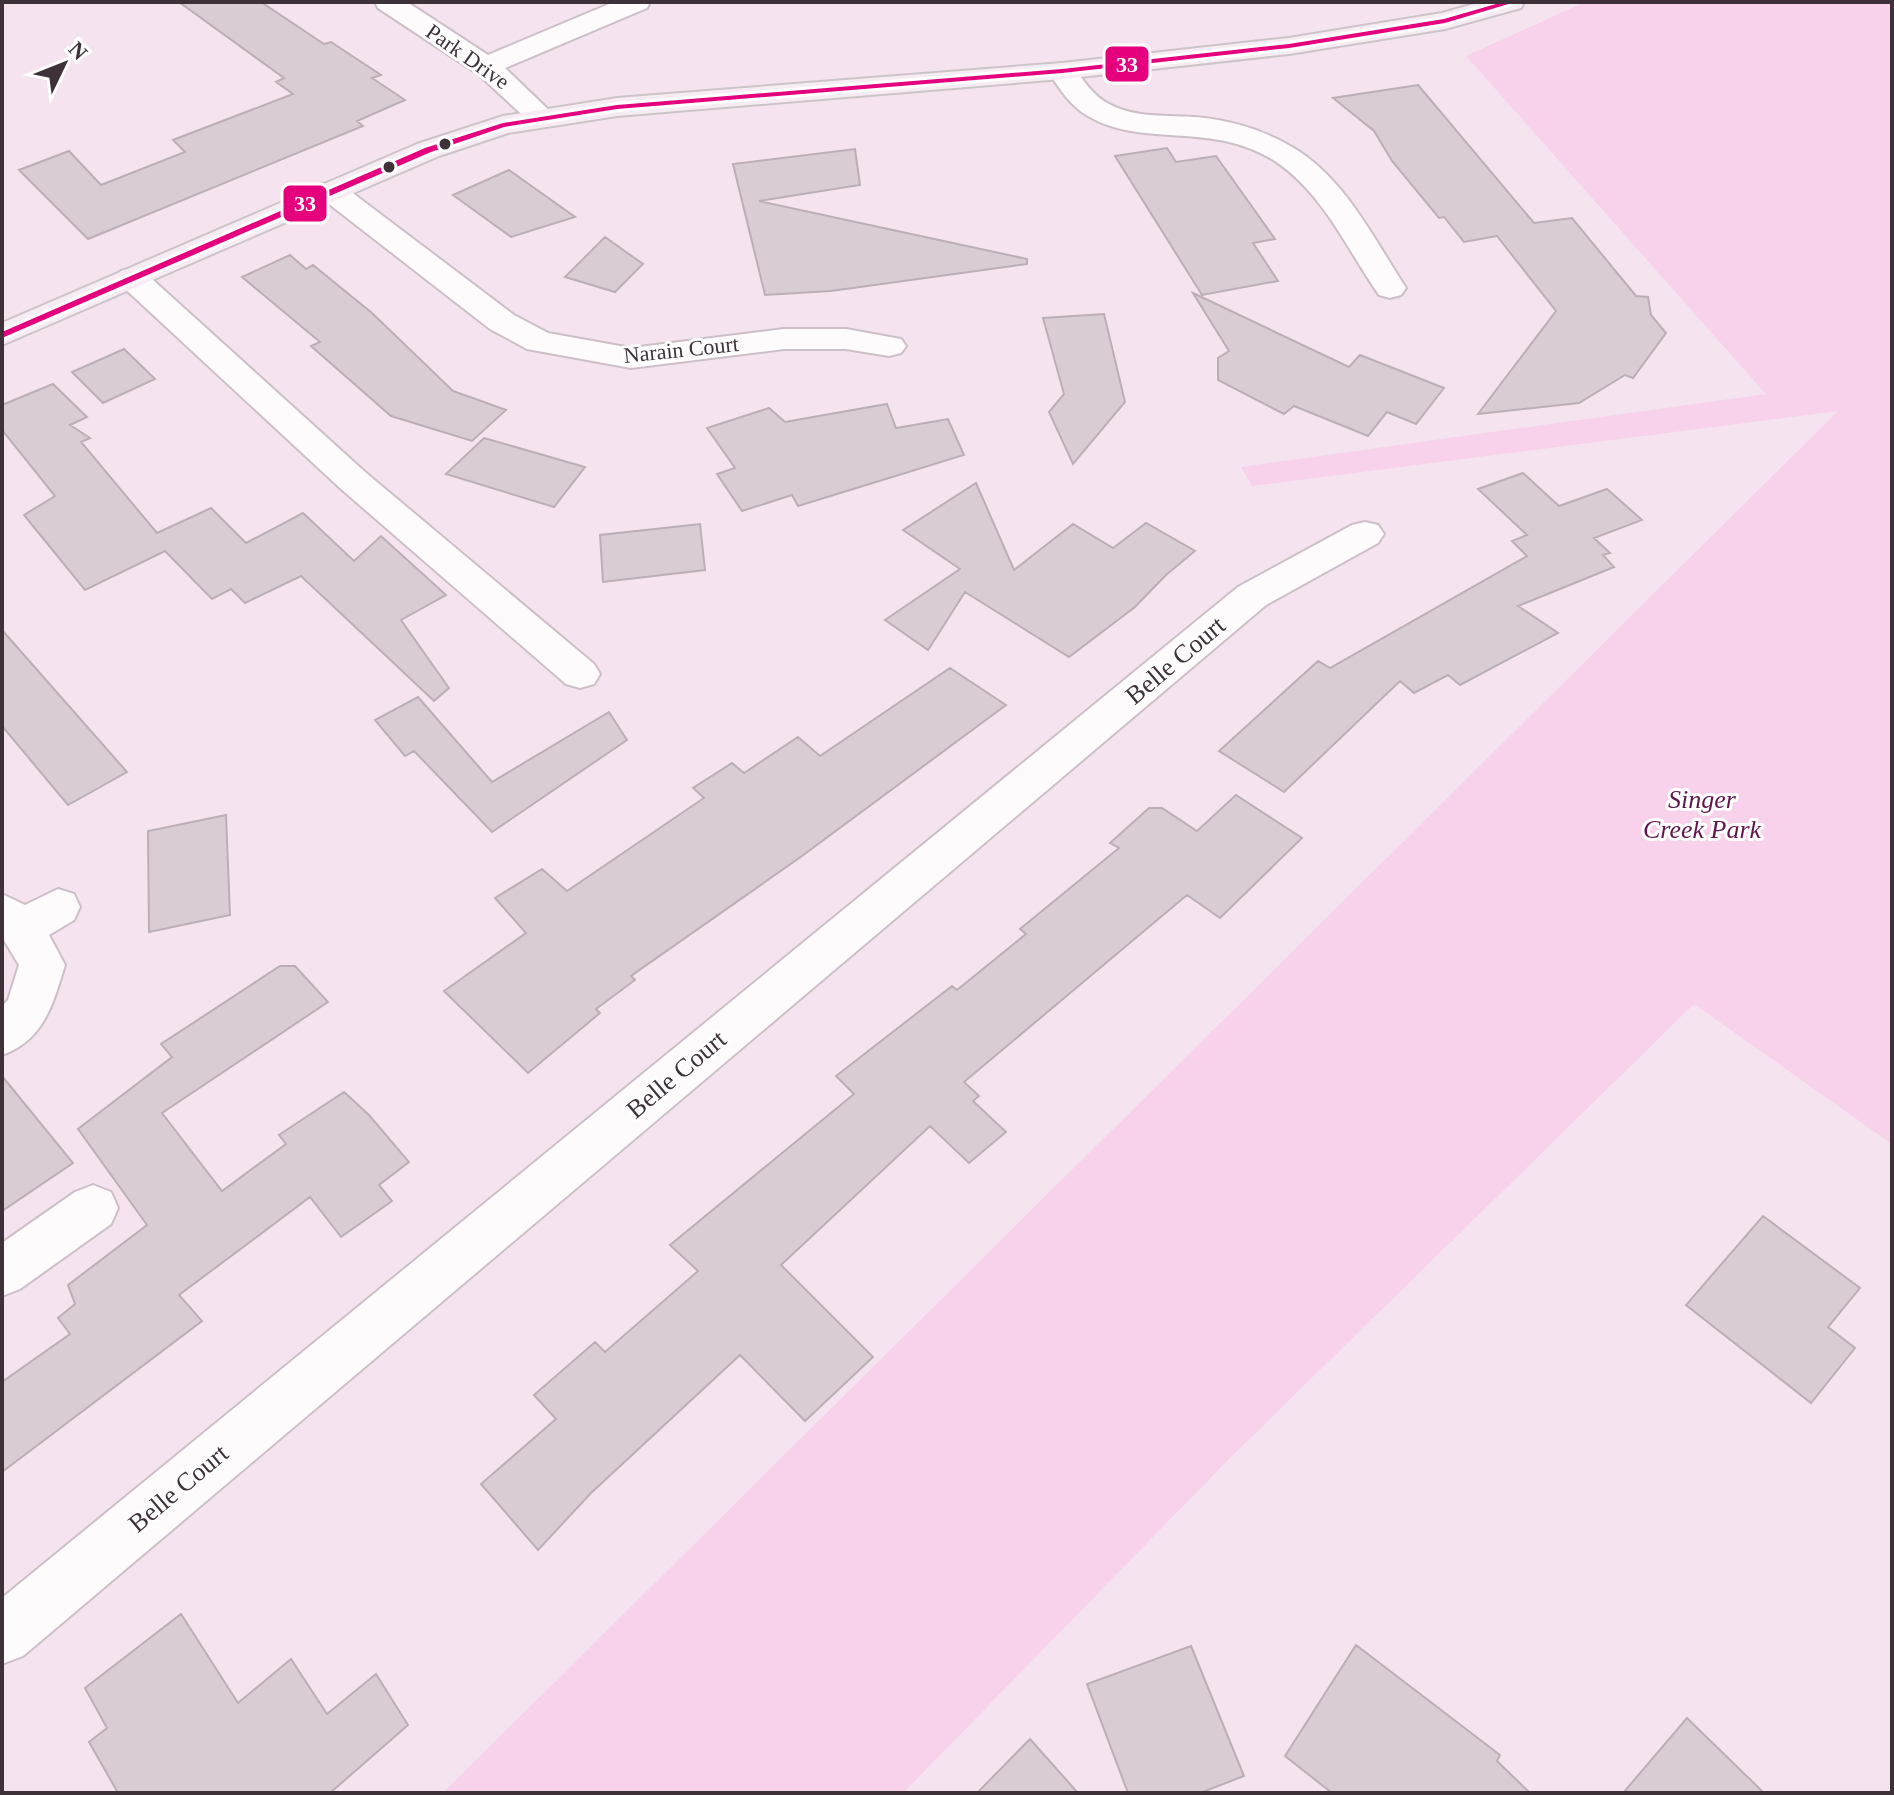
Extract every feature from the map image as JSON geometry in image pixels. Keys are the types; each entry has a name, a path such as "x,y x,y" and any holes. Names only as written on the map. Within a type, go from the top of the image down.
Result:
{"main road":[{"path":"2,335 331,191 439,146 503,125 617,107 1062,71 1364,36 1445,21 1511,2"}],"street":[{"name":"Park Drive","path":"388,2 488,65 512,85 541,117"},
{"path":"488,65 637,2"},
{"path":"1062,71 1075,94 1092,108 1115,119 1229,130 1289,157 1329,197 1390,288"},
{"name":"Narain Court","path":"331,191 502,322 539,342 631,358 784,339 846,339 889,346"},
{"path":"132,278 347,474 500,609 580,674"},
{"name":"Belle Court","path":"2,1635 1252,596 1365,534"},
{"path":"2,1035 28,1011 42,965 28,916"},
{"path":"2,1272 93,1208"}],"green space":[{"name":"Singer Creek Park","path":"1585,2 1892,2 1892,1144 1694,1004 1230,1458 903,1793 443,1793 1838,411 1252,486 1241,467 1766,394 1466,56"}],"building":[{"path":"179,2 261,2 324,44 331,42 381,75 372,78 405,100 357,121 363,126 88,239 19,170 69,151 101,185 185,152 173,140 293,94 276,82 284,78"},
{"path":"1418,85 1534,223 1572,218 1636,296 1648,297 1651,315 1666,333 1633,378 1625,375 1579,403 1478,414 1556,311 1497,236 1464,242 1444,217 1439,218 1392,161 1374,131 1333,98"},
{"path":"1167,148 1176,162 1216,156 1275,239 1253,243 1278,281 1202,295 1115,156"},
{"path":"855,149 860,185 759,201 1027,259 1027,264 831,291 765,295 733,164"},
{"path":"509,170 575,217 511,237 453,195"},
{"path":"605,237 643,264 615,292 565,277"},
{"path":"290,255 306,269 313,265 372,313 453,391 506,410 472,441 391,416 311,346 320,342 242,277"},
{"path":"1193,293 1349,367 1360,355 1444,388 1416,424 1387,412 1368,436 1294,406 1284,414 1218,380 1218,358 1229,351"},
{"path":"1104,314 1125,402 1073,464 1049,412 1064,394 1043,318"},
{"path":"124,349 155,379 103,403 72,372"},
{"path":"53,384 87,417 70,425 90,438 81,442 157,533 211,508 246,543 303,513 354,561 381,536 446,595 401,620 449,688 434,701 301,576 245,603 231,589 212,599 165,551 85,590 24,515 55,496 2,430 2,405"},
{"path":"887,404 896,428 948,419 964,455 798,506 792,495 742,511 717,474 735,468 707,428 769,408 785,422"},
{"path":"484,438 585,467 554,507 446,474"},
{"path":"1523,473 1559,506 1607,489 1642,520 1594,538 1610,553 1603,555 1614,567 1518,606 1558,633 1460,685 1448,675 1414,693 1400,681 1284,792 1219,751 1318,661 1330,668 1527,556 1512,541 1527,535 1478,489"},
{"path":"976,483 1014,570 1073,524 1113,548 1146,523 1195,551 1135,607 1069,657 965,592 928,650 885,620 960,569 903,530"},
{"path":"700,524 705,570 603,582 600,535"},
{"path":"2,630 127,772 68,805 2,726"},
{"path":"950,668 1006,705 802,856 631,976 635,980 596,1009 600,1013 528,1073 444,991 526,933 495,898 542,869 567,891 704,798 693,788 732,763 744,773 798,737 820,756"},
{"path":"418,697 492,782 609,712 627,740 492,832 414,751 405,756 375,720"},
{"path":"1236,795 1302,838 1220,918 1187,895 964,1082 979,1096 973,1101 1006,1132 969,1163 930,1126 781,1265 873,1357 805,1421 740,1355 591,1493 538,1550 481,1484 556,1419 534,1395 595,1342 605,1352 698,1271 670,1245 854,1094 836,1076 952,986 957,990 1026,934 1020,929 1119,848 1110,843 1149,808 1162,808 1197,831"},
{"path":"226,815 230,915 149,932 148,831"},
{"path":"280,966 295,966 328,1002 162,1113 222,1191 286,1144 279,1135 344,1092 369,1115 409,1162 379,1185 392,1201 341,1237 310,1197 179,1295 202,1321 2,1472 2,1382 70,1334 58,1318 75,1304 68,1285 147,1225 78,1129 172,1057 161,1044"},
{"path":"2,1076 73,1163 2,1211"},
{"path":"1763,1216 1860,1288 1828,1327 1855,1348 1811,1403 1686,1305"},
{"path":"181,1614 238,1703 291,1659 327,1714 376,1674 408,1725 330,1793 118,1793 89,1742 107,1728 85,1688"},
{"path":"1356,1645 1500,1755 1497,1761 1530,1793 1332,1793 1285,1756"},
{"path":"1191,1646 1244,1776 1200,1793 1128,1793 1087,1684"},
{"path":"1687,1718 1764,1793 1623,1793"},
{"path":"1030,1739 1078,1793 977,1793"}],"transit line":[{"name":"33","path":"2,335 428,150 503,125 617,107 1062,71 1289,46 1445,21 1511,2"}]}
